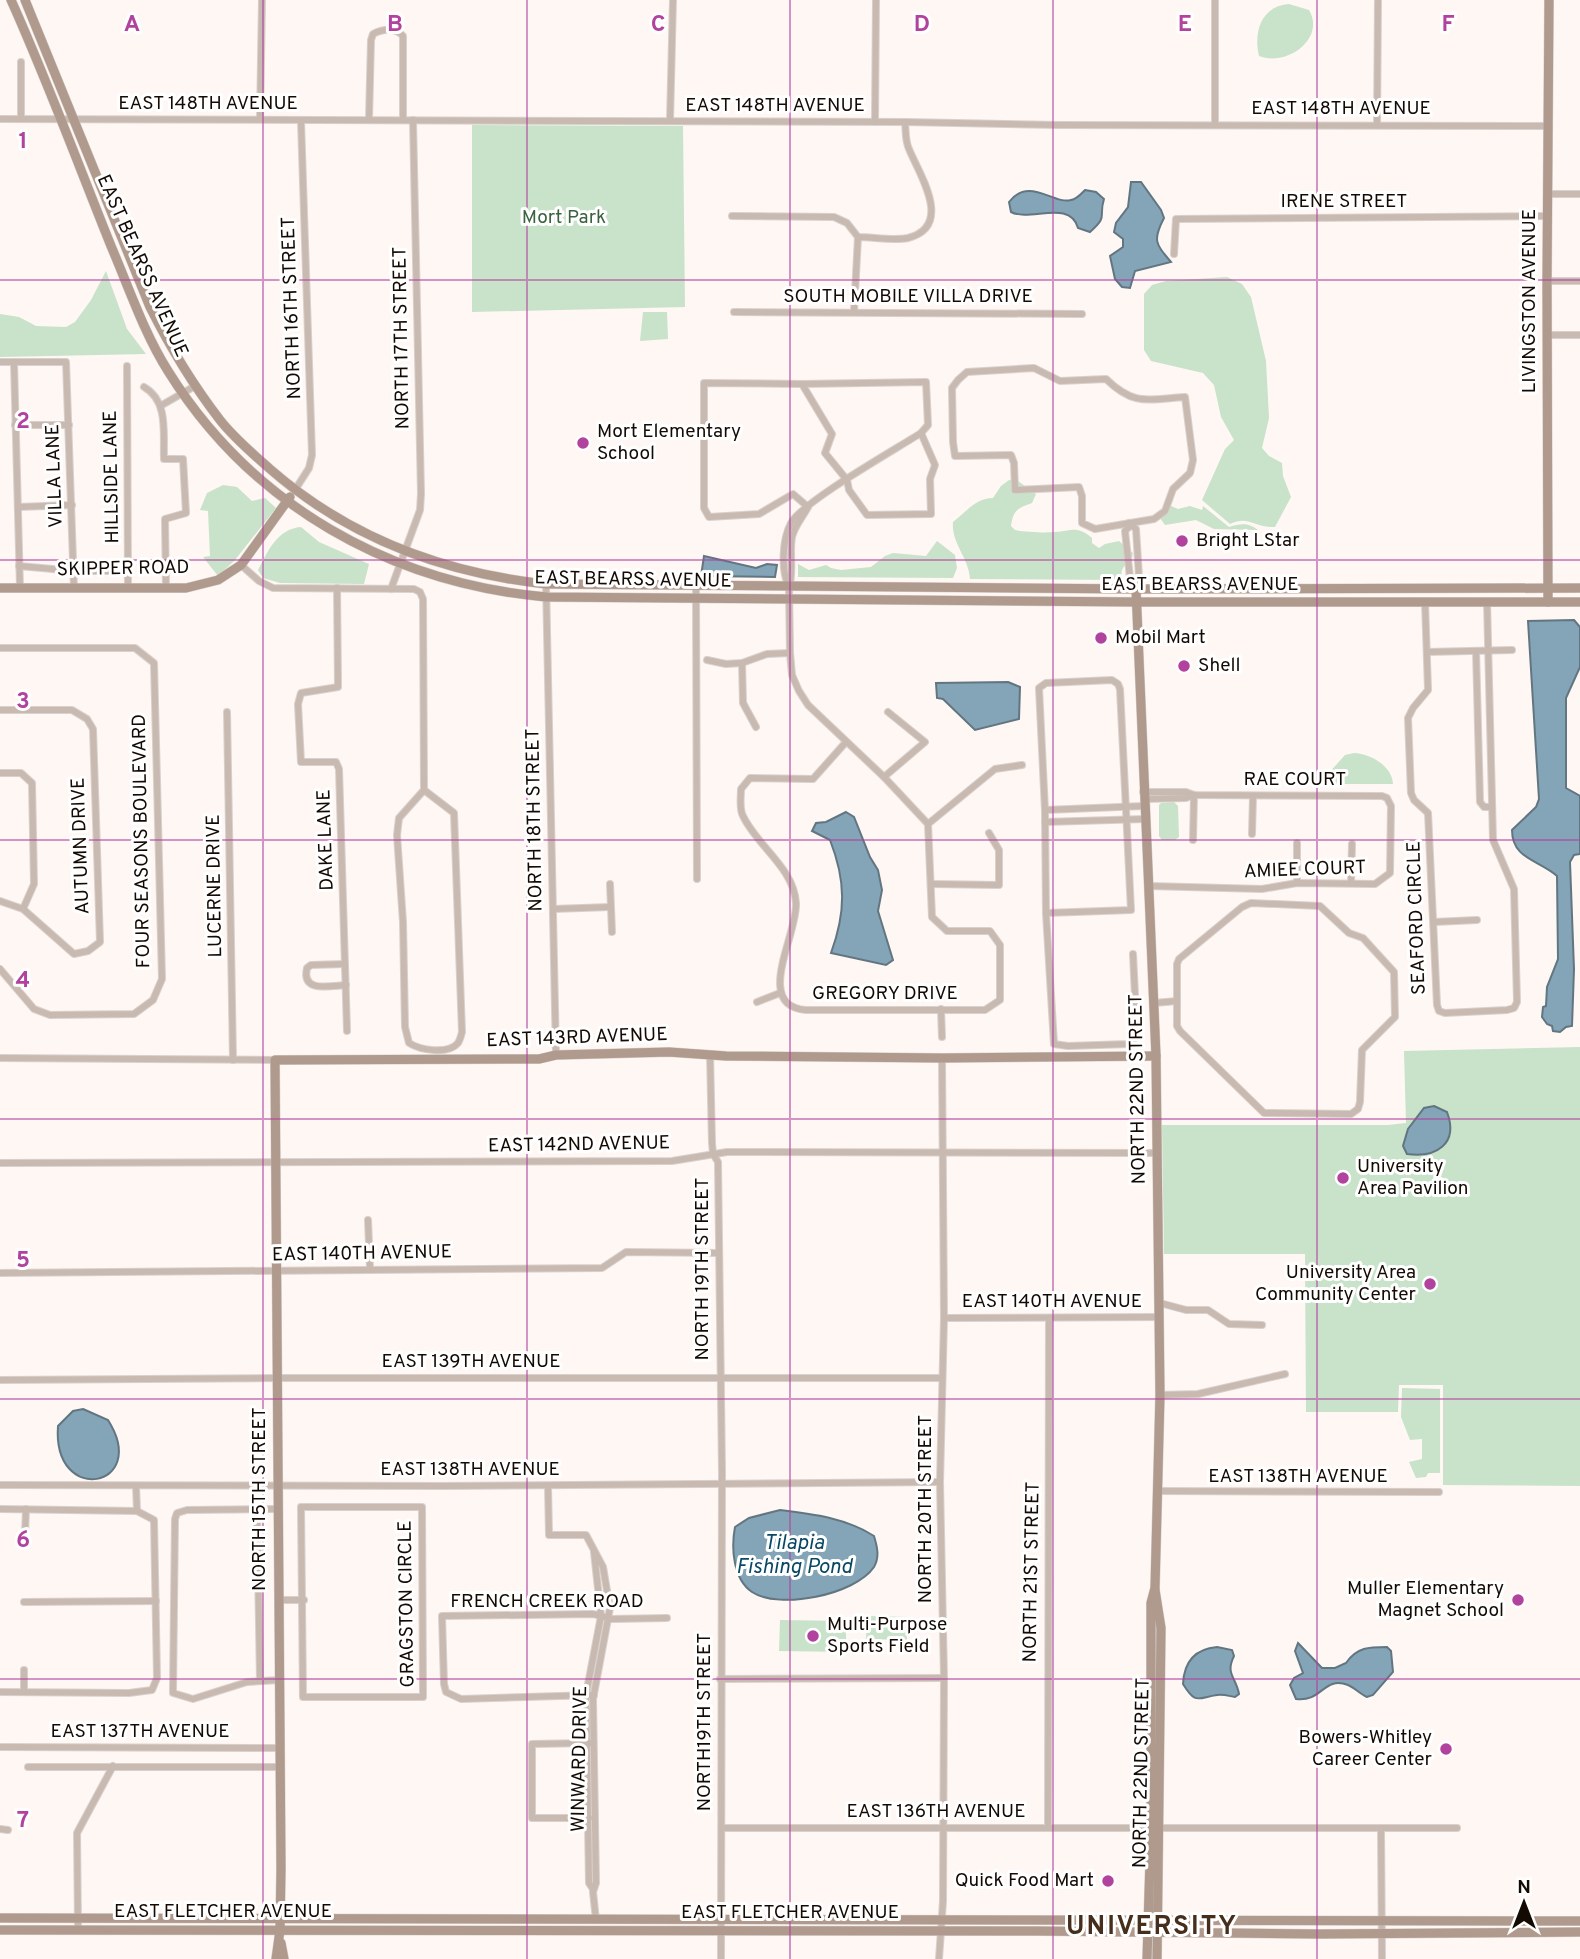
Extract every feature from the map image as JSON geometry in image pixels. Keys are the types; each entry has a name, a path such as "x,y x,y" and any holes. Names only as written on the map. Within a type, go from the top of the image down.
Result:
{"main road":[{"name":"EAST BEARSS AVENUE","path":"11,0 134,302 161,358 183,394 247,467 288,500 330,530 400,565 484,589 546,597 926,601 1580,602"},
{"name":"EAST BEARSS AVENUE","path":"25,0 150,307 175,356 195,386 222,423 295,490 351,527 405,552 488,576 546,584 927,588 1135,584 1580,588"},
{"name":"LIVINGSTON AVENUE","path":"1548,602 1549,0"},
{"name":"SKIPPER ROAD","path":"0,588 186,588 218,580 241,565 295,490"},
{"path":"484,589 488,576"},
{"name":"NORTH 22ND STREET","path":"1135,584 1156,1056 1160,1303 1155,1588 1161,1628 1161,1715 1152,1932 1147,1959"},
{"path":"655,599 656,586"},
{"path":"926,601 927,588"},
{"name":"EAST 143RD AVENUE","path":"275,1060 538,1059 556,1055 669,1052 942,1058 1156,1056"},
{"name":"NORTH 15TH STREET","path":"275,1060 280,1934 284,1959"},
{"name":"NORTH 22ND STREET","path":"1155,1588 1151,1603 1155,1828"},
{"path":"1151,1643 1161,1628"},
{"path":"1151,1692 1161,1715"},
{"name":"EAST FLETCHER AVENUE","path":"0,1918 721,1920 1152,1932 1580,1932"},
{"path":"428,1919 428,1930"},
{"path":"485,1920 485,1931"},
{"path":"596,1920 602,1930"},
{"name":"EAST FLETCHER AVENUE","path":"0,1930 78,1928 280,1934 428,1930 722,1931 1152,1921 1580,1921"},
{"name":"NORTH 22ND STREET","path":"1152,1932 1157,1959"},
{"name":"NORTH 15TH STREET","path":"276,1959 280,1934"}],"street":[{"path":"260,119 262,0"},
{"path":"670,121 673,0"},
{"path":"874,122 876,0"},
{"path":"1214,125 1215,0"},
{"path":"1377,125 1378,0"},
{"path":"369,119 371,40 373,34 395,30 403,36 403,120"},
{"path":"21,62 21,119"},
{"name":"EAST 148TH AVENUE","path":"0,119 1549,126"},
{"name":"NORTH 17TH STREET","path":"405,552 420,510 421,494 413,120"},
{"name":"NORTH 16TH STREET","path":"295,490 309,468 312,456 301,121"},
{"path":"858,237 909,237 922,229 930,216 927,186 909,150 905,122"},
{"path":"1548,194 1580,194"},
{"path":"732,216 834,217 847,223 858,237 854,312"},
{"name":"IRENE STREET","path":"1174,254 1176,219 1547,216"},
{"path":"1547,281 1580,281"},
{"name":"SOUTH MOBILE VILLA DRIVE","path":"734,312 1082,314"},
{"path":"1548,335 1580,335"},
{"path":"0,362 14,362 20,587"},
{"name":"VILLA LANE","path":"14,362 66,362 74,589"},
{"name":"HILLSIDE LANE","path":"127,366 128,588"},
{"path":"1129,524 1154,519 1165,511 1173,489 1190,473 1193,460 1185,397 1135,399 1119,391 1106,379 1060,381 1034,368 967,372 958,380 952,388 953,442 956,456 1010,455 1014,463 1015,490 1079,487 1082,496 1082,523 1095,529 1129,524 1136,528 1139,577 1135,584"},
{"path":"808,507 793,494 759,514 709,517 704,508 704,383 926,382 928,425 921,433 808,507 793,536 792,578 789,587 792,675 807,705 884,777 928,824 995,769 1022,765"},
{"path":"802,384 832,434 825,453 847,480 849,490 867,515 931,514 930,479 935,465 921,433"},
{"path":"162,405 195,386"},
{"path":"144,387 152,392 162,405 164,459 183,459 186,513 165,519 166,588"},
{"path":"15,425 69,425"},
{"path":"18,507 72,505"},
{"path":"391,589 405,552"},
{"path":"241,565 259,581 273,588 414,589 423,599 424,790 399,818 397,835 403,922 405,1027 409,1043 419,1049 448,1049 457,1044 462,1032 454,813 424,790"},
{"path":"19,566 75,571 129,571"},
{"name":"NORTH 18TH STREET","path":"546,584 556,1055"},
{"path":"696,586 697,879"},
{"name":"DAKE LANE","path":"337,589 338,687 301,693 298,704 301,762 336,762 339,769 347,1031"},
{"name":"SEAFORD CIRCLE","path":"1425,602 1428,690 1408,718 1410,793 1414,800 1427,810 1429,816 1437,1005 1439,1011 1445,1013 1514,1008 1517,1002 1514,889 1494,845 1487,602"},
{"name":"FOUR SEASONS BOULEVARD","path":"0,648 135,648 154,663 162,979 153,1000 134,1014 51,1016 34,1009 0,969"},
{"path":"1427,648 1512,650"},
{"path":"1476,651 1480,802 1484,807 1492,807"},
{"path":"707,660 726,664 742,663 767,654 790,653"},
{"path":"742,663 743,703 756,727"},
{"path":"1046,912 1130,910 1120,689 1112,680 1046,683 1039,688 1045,810 1046,912 1055,1057"},
{"name":"AUTUMN DRIVE","path":"0,710 72,710 87,719 93,729 100,943 88,951 74,954 23,909 0,901"},
{"name":"LUCERNE DRIVE","path":"227,712 233,1059"},
{"path":"884,777 925,741 888,712"},
{"path":"757,1002 780,993 780,979 796,914 790,882 741,814 741,789 750,778 813,779 846,742"},
{"path":"0,773 21,773 32,783 34,884 23,909"},
{"name":"RAE COURT","path":"1045,810 1127,807 1144,799 1186,792 1194,795 1382,796 1387,798 1391,806"},
{"path":"1193,840 1194,795"},
{"path":"1252,796 1252,834"},
{"name":"AMIEE COURT","path":"1149,886 1262,889 1297,883 1375,884 1390,873 1391,806"},
{"path":"1045,822 1145,819"},
{"name":"GREGORY DRIVE","path":"780,993 787,1004 799,1010 985,1010 1000,1000 1000,945 990,931 947,931 932,917 928,824"},
{"path":"931,884 999,885 999,850 989,832"},
{"path":"1297,842 1297,883"},
{"path":"1351,883 1352,844"},
{"path":"610,884 612,932"},
{"path":"1251,903 1320,905 1349,933 1363,938 1394,972 1395,1017 1363,1050 1360,1102 1358,1109 1351,1114 1270,1114 1259,1110 1180,1031 1177,1026 1177,1001 1179,959 1246,904 1251,903"},
{"path":"553,909 610,907"},
{"path":"1434,922 1477,920"},
{"path":"1054,1044 1129,1044 1134,1041 1137,1036 1133,954"},
{"path":"345,964 311,965 307,968 306,978 313,986 345,985"},
{"path":"1154,1003 1177,1001"},
{"path":"941,1009 942,1037"},
{"name":"NORTH 19TH STREET","path":"710,1054 713,1154 718,1163 721,1484"},
{"name":"EAST 143RD AVENUE","path":"0,1058 275,1060"},
{"name":"NORTH 20TH STREET","path":"939,1959 944,1678 940,1482 944,1318 942,1058"},
{"name":"EAST 142ND AVENUE","path":"0,1163 671,1161 727,1152 1157,1153"},
{"path":"368,1220 370,1269"},
{"name":"EAST 140TH AVENUE","path":"0,1273 602,1268 626,1252 719,1253"},
{"path":"1160,1303 1186,1310 1208,1310 1229,1324 1262,1325"},
{"name":"EAST 140TH AVENUE","path":"944,1318 1160,1317"},
{"name":"NORTH 21ST STREET","path":"1048,1827 1049,1318"},
{"path":"1160,1395 1198,1394 1285,1374"},
{"name":"EAST 139TH AVENUE","path":"0,1380 942,1378"},
{"name":"EAST 138TH AVENUE","path":"0,1485 278,1487 940,1482"},
{"name":"NORTH19TH STREET","path":"721,1484 721,1959"},
{"path":"136,1486 136,1511"},
{"name":"WINWARD DRIVE","path":"548,1486 549,1535 586,1535 594,1549 593,1558 605,1617 590,1695 591,1818 596,1920"},
{"name":"EAST 138TH AVENUE","path":"1157,1491 1439,1492"},
{"name":"GRAGSTON CIRCLE","path":"301,1507 422,1507 424,1697 303,1697 304,1601 301,1507"},
{"path":"0,1509 136,1511 154,1520 157,1678 152,1690 130,1693 0,1692"},
{"path":"24,1534 26,1509"},
{"path":"257,1509 260,1681"},
{"path":"278,1509 187,1510 177,1513 173,1693 193,1699 247,1682 279,1680"},
{"path":"278,1600 304,1601"},
{"path":"24,1602 156,1601"},
{"name":"FRENCH CREEK ROAD","path":"590,1695 461,1699 446,1692 442,1616 593,1614 605,1617 667,1618"},
{"path":"24,1670 24,1692"},
{"path":"720,1679 944,1678"},
{"path":"590,1743 532,1744 532,1818 591,1818"},
{"name":"EAST 137TH AVENUE","path":"0,1747 279,1748"},
{"path":"78,1928 77,1833 113,1766"},
{"path":"28,1768 279,1767"},
{"name":"EAST 136TH AVENUE","path":"722,1828 1457,1828"},
{"path":"1381,1829 1382,1959"}],"green space":[{"path":"1289,4 1309,10 1313,21 1308,40 1291,54 1281,58 1259,56 1257,38 1262,21 1272,9"},
{"name":"Mort Park","path":"472,125 683,126 685,307 472,312"},
{"path":"106,271 127,329 146,354 0,357 0,314 19,317 36,326 66,327 75,322 91,300"},
{"path":"1227,277 1242,284 1251,297 1266,361 1269,418 1262,448 1269,456 1282,463 1283,476 1291,497 1275,527 1247,521 1230,524 1202,500 1225,449 1234,440 1221,417 1214,385 1203,373 1151,361 1144,350 1144,294 1152,285 1166,281"},
{"path":"643,312 667,312 668,339 640,341"},
{"path":"1009,480 1018,481 1036,494 1032,503 1020,508 1013,516 1011,526 1015,530 1078,530 1092,538 1092,543 1099,548 1119,541 1133,553 1132,559 1122,570 1122,580 970,579 967,564 955,537 953,522 976,503 993,498"},
{"path":"223,485 237,487 252,501 265,498 276,508 235,560 218,576 203,557 210,556 208,511 200,510 207,493"},
{"path":"1169,505 1178,509 1190,506 1202,510 1203,506 1229,527 1244,524 1258,530 1214,529 1196,520 1165,525 1160,513"},
{"path":"301,527 319,542 369,564 364,584 280,583 263,578 258,570 274,542 286,532"},
{"path":"937,541 955,555 957,568 953,578 798,577 798,564 809,570 826,565 841,570 871,567 893,553 926,556"},
{"path":"1354,753 1380,762 1389,772 1393,784 1319,784 1345,755"},
{"path":"1174,802 1178,806 1179,837 1175,840 1162,840 1159,836 1159,805"},
{"path":"1580,1047 1580,1486 1443,1485 1443,1385 1399,1385 1398,1412 1306,1412 1305,1254 1164,1254 1162,1125 1406,1123 1404,1051"},
{"path":"1402,1388 1440,1389 1440,1473 1428,1473 1426,1477 1416,1478 1409,1462 1422,1459 1422,1439 1410,1440 1401,1417"},
{"path":"867,1616 908,1617 907,1640 866,1639"},
{"name":"Multi-Purpose Sports Field","path":"780,1620 846,1621 846,1652 779,1651"}],"water":[{"path":"1131,182 1141,182 1161,210 1164,218 1157,242 1171,262 1135,271 1130,288 1122,287 1115,279 1110,256 1123,247 1123,239 1114,232 1116,223 1128,207"},
{"path":"1085,190 1096,192 1104,199 1101,219 1090,232 1078,228 1074,219 1067,215 1011,212 1009,202 1025,191 1071,200"},
{"path":"704,556 756,568 767,564 777,565 775,577 701,576"},
{"path":"1574,620 1580,627 1580,667 1566,698 1566,788 1580,796 1580,854 1574,855 1570,862 1574,969 1572,1026 1560,1032 1553,1031 1552,1026 1542,1017 1543,1007 1546,1006 1547,987 1558,959 1557,876 1521,853 1513,840 1512,830 1536,807 1539,799 1528,621"},
{"path":"1008,682 1020,687 1019,719 975,730 943,699 937,698 936,683"},
{"path":"846,812 854,817 878,870 882,890 878,911 893,960 886,965 831,953 841,910 839,869 830,840 812,831 816,823 826,822"},
{"path":"1434,1106 1447,1112 1450,1133 1447,1140 1436,1151 1418,1155 1407,1154 1403,1146 1408,1129 1424,1108"},
{"path":"83,1409 108,1420 118,1443 117,1461 109,1473 97,1479 83,1478 69,1469 60,1452 58,1426 73,1411"},
{"name":"Tilapia Fishing Pond","path":"780,1510 841,1521 874,1536 877,1555 874,1567 851,1585 816,1597 780,1600 752,1592 737,1571 733,1544 735,1527 749,1518"},
{"path":"1298,1643 1322,1668 1335,1668 1364,1649 1387,1647 1391,1651 1393,1672 1373,1695 1367,1697 1351,1686 1340,1683 1328,1686 1312,1697 1296,1699 1290,1685 1294,1678 1303,1673 1295,1651"},
{"path":"1217,1647 1232,1650 1234,1656 1231,1671 1239,1694 1235,1697 1219,1695 1194,1698 1183,1684 1188,1663 1196,1654"}],"place":[{"name":"Mort Elementary School","path":"583,443"},
{"name":"Bright LStar","path":"1182,541"},
{"name":"Mobil Mart","path":"1101,638"},
{"name":"Shell","path":"1184,666"},
{"name":"University Area Pavilion","path":"1343,1178"},
{"name":"University Area Community Center","path":"1430,1284"},
{"name":"Muller Elementary Magnet School","path":"1518,1600"},
{"name":"Multi-Purpose Sports Field","path":"813,1636"},
{"name":"Bowers-Whitley Career Center","path":"1446,1749"},
{"name":"Quick Food Mart","path":"1108,1881"}],"district":[{"name":"UNIVERSITY","path":"1152,1927"}]}
